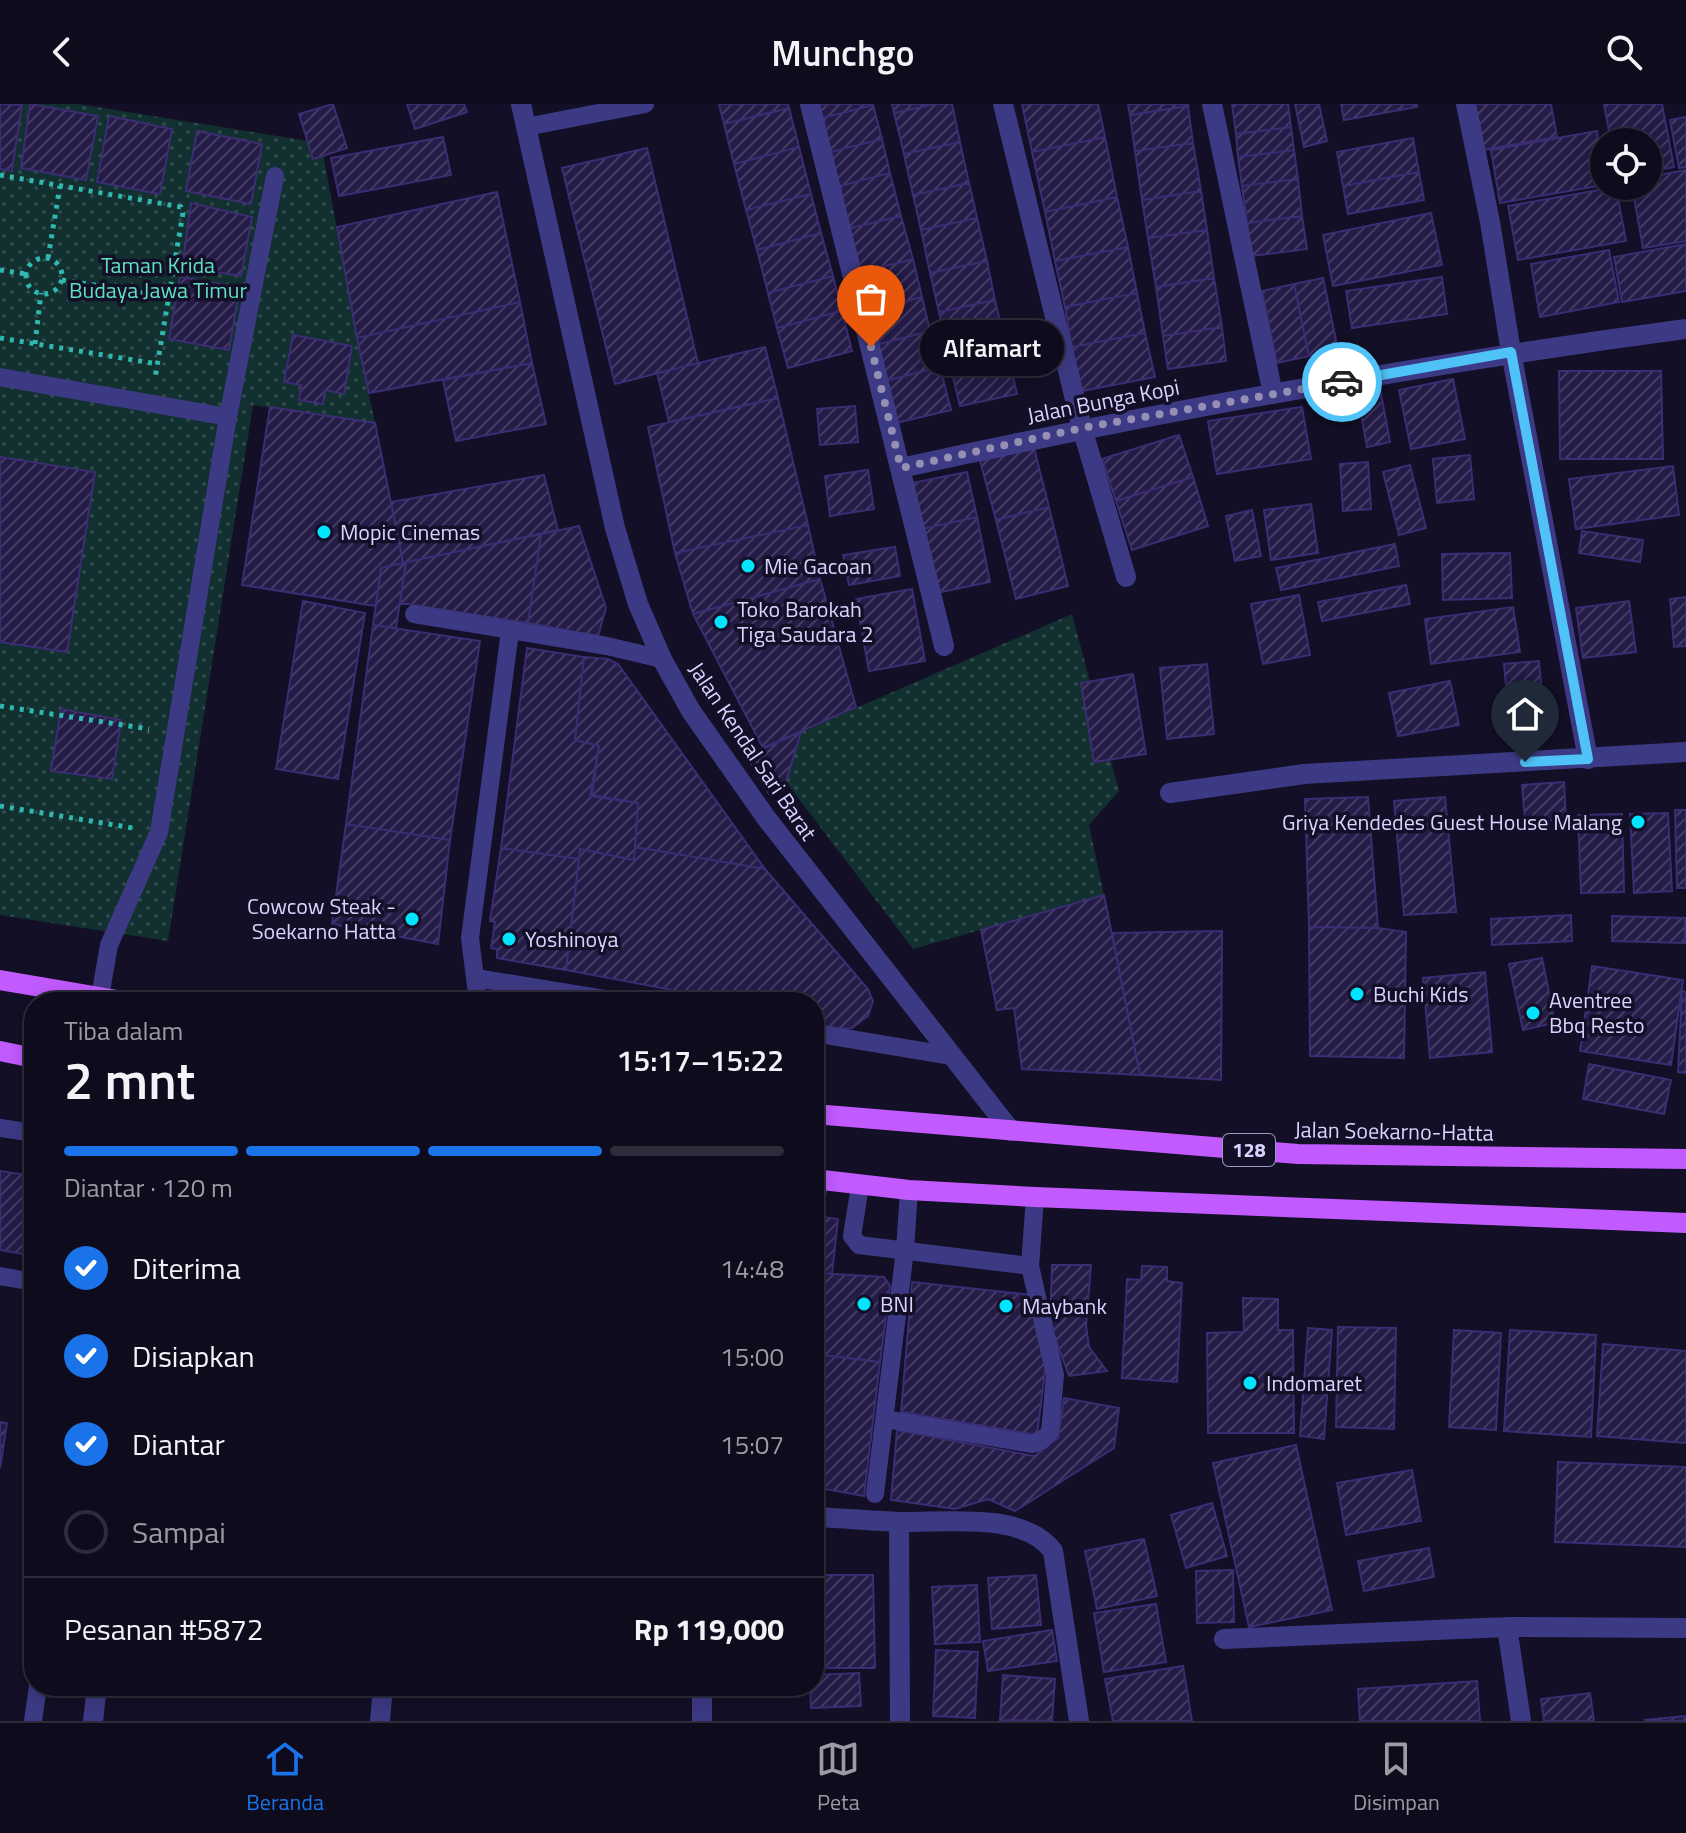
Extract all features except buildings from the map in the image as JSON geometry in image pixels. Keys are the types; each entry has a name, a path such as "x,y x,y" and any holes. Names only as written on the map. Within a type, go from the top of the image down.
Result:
{"main road":[{"path":"0,982 56,992"},
{"path":"0,1051 24,1056"},
{"name":"Jalan Soekarno-Hatta","path":"824,1115 1298,1154 1686,1159"},
{"path":"824,1181 909,1190 1035,1197 1686,1223"}],"street":[{"name":"Jalan Kendal Sari Barat","path":"521,104 615,528 638,604 662,659 691,711 767,819 1011,1131"},
{"path":"810,104 944,646"},
{"path":"1003,104 1082,428 1126,577"},
{"path":"1212,104 1273,394"},
{"path":"1466,104 1588,759"},
{"name":"Jalan Bunga Kopi","path":"901,468 1082,428 1273,394 1511,352 1686,329"},
{"path":"1170,793 1304,774 1686,752"},
{"path":"824,1518 899,1522 992,1522 1032,1532 1047,1543 1053,1551 1079,1721"},
{"path":"899,1522 900,1721"},
{"path":"1507,1627 1521,1721"},
{"path":"1224,1639 1507,1627 1686,1628"},
{"path":"93,1721 96,1696"},
{"path":"380,1720 382,1696"},
{"path":"702,1696 702,1721"}],"lane":[{"path":"526,127 645,104"},
{"path":"101,992 109,945 159,832 228,417 275,176"},
{"path":"0,377 228,417"},
{"path":"414,614 607,646 662,659"},
{"path":"477,992 470,938 510,631"},
{"path":"476,978 562,992"},
{"path":"824,1035 952,1056"},
{"path":"0,1128 24,1132"},
{"path":"860,1186 852,1236 859,1245 1030,1266"},
{"path":"875,1494 905,1250 909,1190"},
{"path":"885,1419 1032,1444 1041,1441 1050,1432 1055,1375 1030,1266 1035,1197"},
{"path":"0,1276 24,1280"},
{"path":"33,1721 37,1696"}],"path":[{"path":"0,175 181,207 183,213 151,403"},
{"path":"48,258 60,186"},
{"path":"48,258 60,268 62,280 51,293 41,293 30,287 26,274 33,261 48,258"},
{"path":"0,270 26,274"},
{"path":"62,280 169,297"},
{"path":"35,344 41,293"},
{"path":"0,338 158,364"},
{"path":"0,706 177,734"},
{"path":"0,806 159,832"}],"green space":[{"name":"Taman Krida Budaya Jawa Timur","path":"0,104 78,104 321,143 375,423 253,405 168,941 0,915"},
{"path":"1072,614 1119,791 1089,825 1104,895 913,949 786,782 801,732"}],"way so far":[{"path":"871,347 901,468 1082,428 1342,382"}],"place":[{"name":"Alfamart","path":"871,347"},
{"name":"Mopic Cinemas","path":"324,532"},
{"name":"Mie Gacoan","path":"748,566"},
{"name":"Toko Barokah Tiga Saudara 2","path":"721,622"},
{"name":"Griya Kendedes Guest House Malang","path":"1638,822"},
{"name":"Cowcow Steak - Soekarno Hatta","path":"412,919"},
{"name":"Yoshinoya","path":"509,939"},
{"name":"Buchi Kids","path":"1357,994"},
{"name":"Aventree Bbq Resto","path":"1533,1013"},
{"name":"BNI","path":"864,1304"},
{"name":"Maybank","path":"1006,1306"},
{"name":"Indomaret","path":"1250,1383"}],"route":[{"path":"1342,382 1511,352 1588,759 1525,762"}]}
